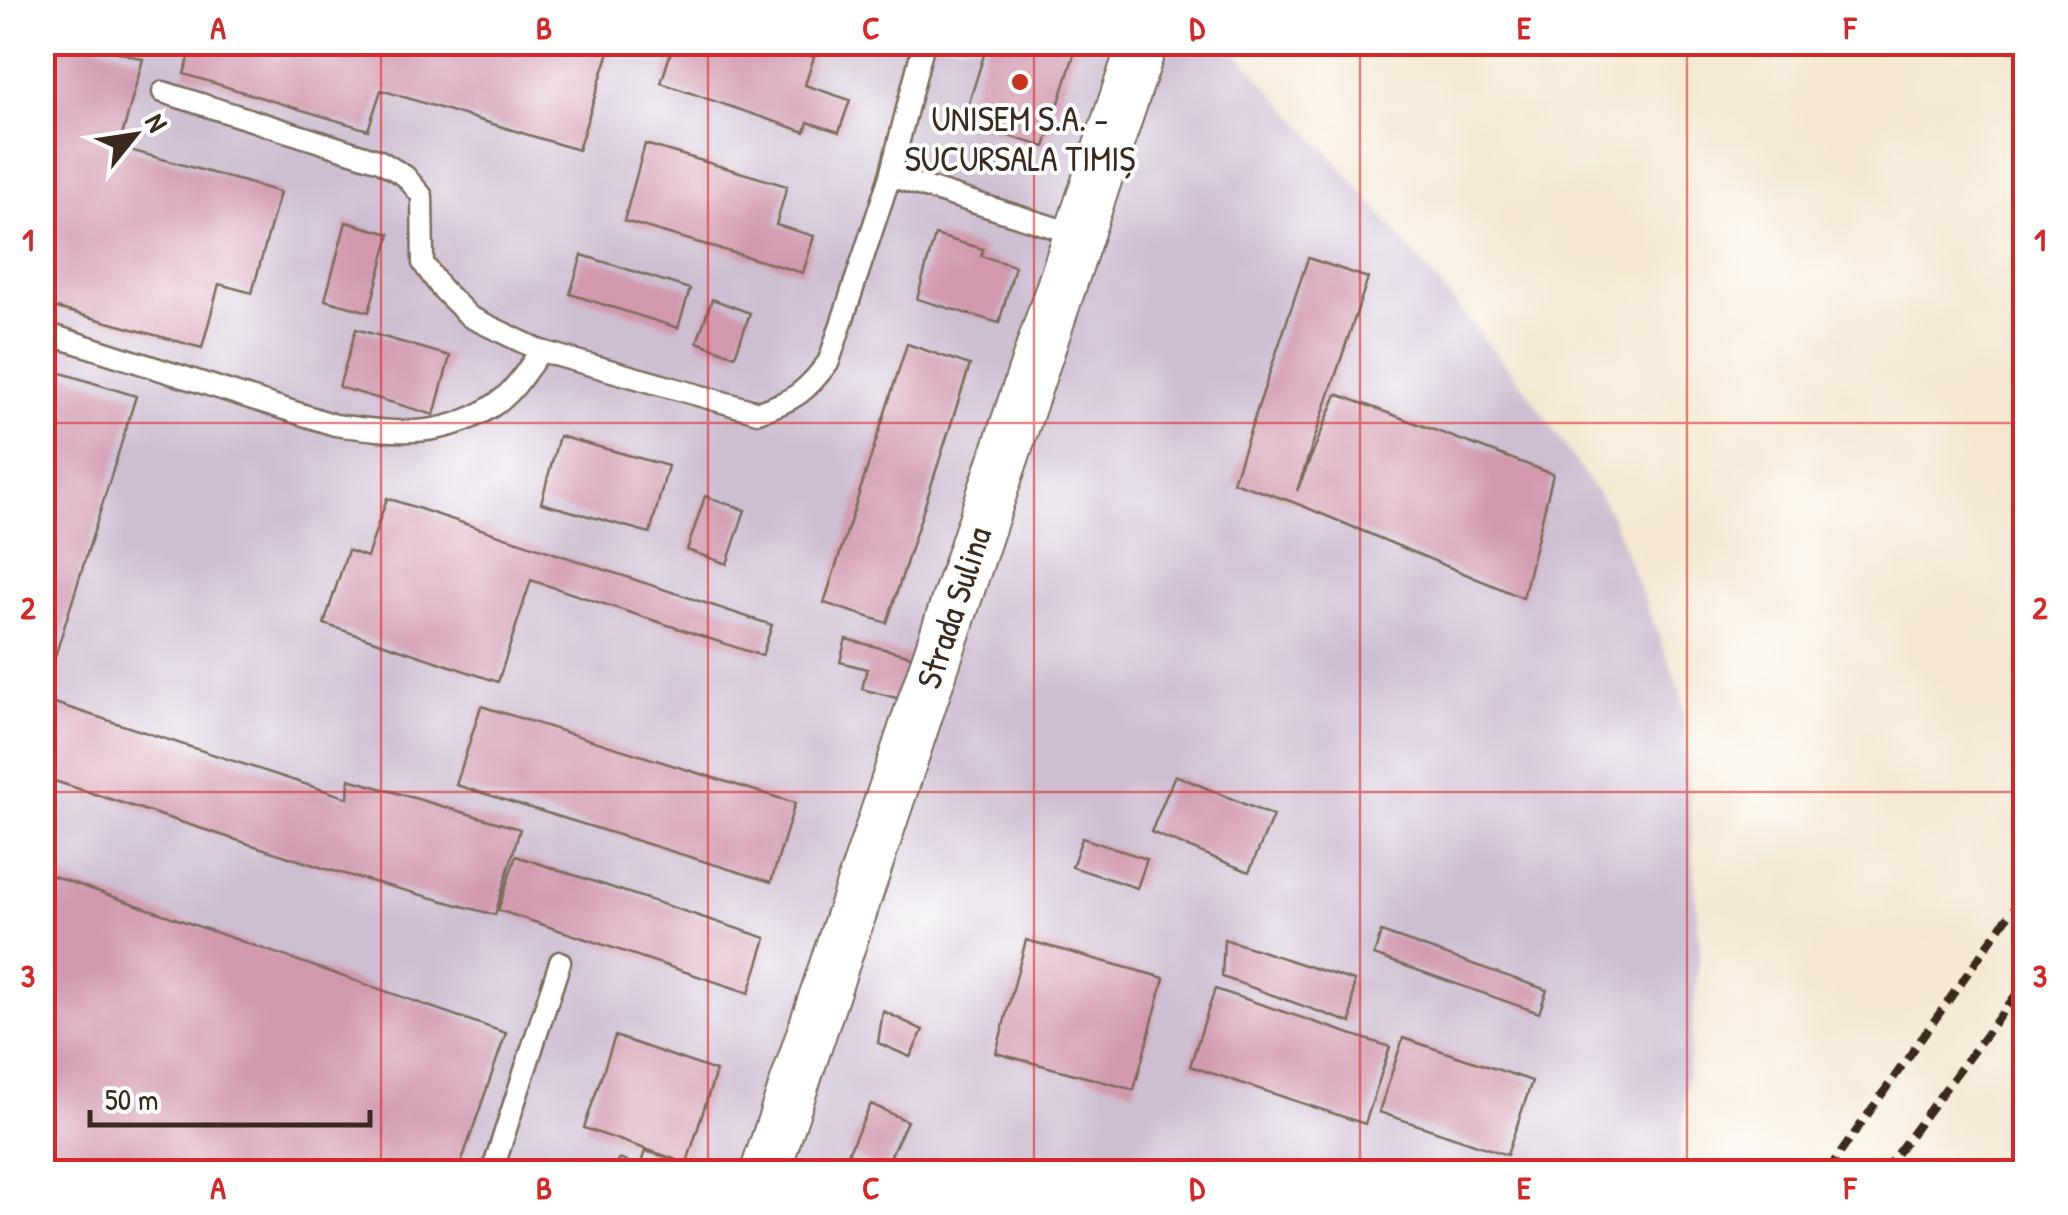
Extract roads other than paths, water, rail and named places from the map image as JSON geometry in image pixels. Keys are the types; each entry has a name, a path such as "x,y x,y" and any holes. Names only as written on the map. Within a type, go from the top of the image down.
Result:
{"street":[{"name":"Strada Sulina","path":"765,1172 1143,42"}],"lane":[{"path":"163,92 380,160 405,176 422,196 423,263 470,316 541,351 758,412 788,403 812,385 830,361 890,176 924,42"},
{"path":"890,176 1078,234"},
{"path":"42,332 335,425 384,432 432,432 465,421 504,398 541,351"},
{"path":"492,1172 560,962"}],"railway":[{"path":"1827,1172 2026,891"},
{"path":"1883,1172 2026,981"}],"place":[{"name":"UNISEM S.A. - SUCURSALA TIMIȘ","path":"1020,82"}]}
